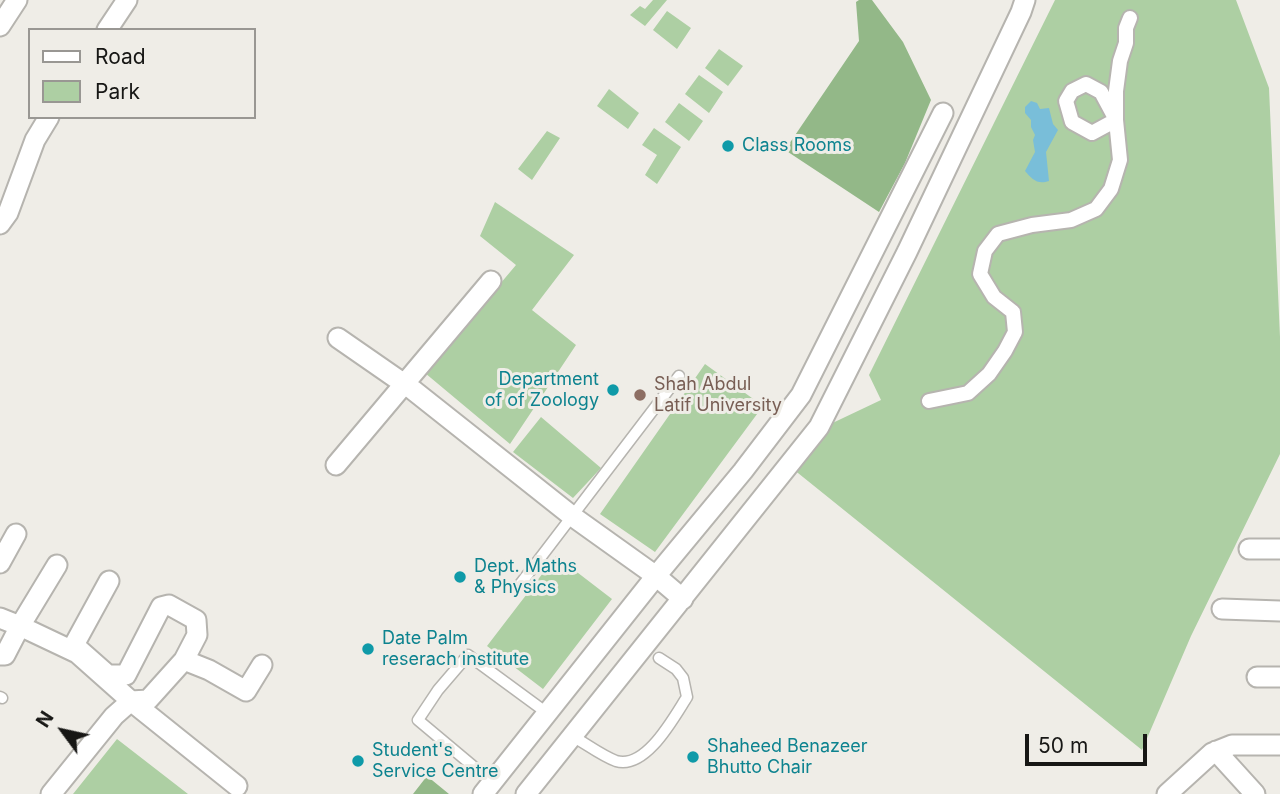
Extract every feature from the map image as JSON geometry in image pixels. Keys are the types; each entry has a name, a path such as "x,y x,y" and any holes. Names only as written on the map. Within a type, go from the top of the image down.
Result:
{"street":[{"path":"0,26 17,0"},
{"path":"108,28 127,0"},
{"path":"534,790 572,736 819,427 907,252 1021,12 1024,0"},
{"path":"929,401 968,393 989,374 1015,331 1013,312 994,297 980,274 985,251 998,234 1032,225 1070,220 1096,209 1111,189 1120,160 1116,91 1130,18"},
{"path":"488,788 801,395 943,113"},
{"path":"0,224 8,213 35,140 48,119"},
{"path":"880,238 907,252"},
{"path":"336,465 491,281"},
{"path":"338,338 403,383 683,599"},
{"path":"0,562 16,534"},
{"path":"1249,549 1280,550"},
{"path":"0,655 5,655 57,565"},
{"path":"51,794 114,716 131,701 148,700 184,660 197,635 195,620 169,605 161,607 126,675 108,676 74,645 109,581"},
{"path":"1222,609 1280,611"},
{"path":"0,618 77,653 131,701 237,786"},
{"path":"184,660 209,670 246,691 262,665"},
{"path":"1257,677 1280,677"},
{"path":"1167,794 1216,751 1232,744 1280,745"},
{"path":"1216,751 1255,794"}],"lane":[{"path":"518,587 679,376"},
{"path":"488,788 418,720 438,690 468,655 547,713"},
{"path":"572,736 616,761 634,760 652,747 687,697 683,678 676,669 659,658"}],"green space":[{"path":"653,0 667,0 645,26 630,15 640,6 645,9"},
{"path":"872,0 903,42 931,100 905,163 879,212 785,150 859,41 856,2"},
{"path":"1055,0 1236,0 1269,88 1280,337 1280,454 1191,636 1142,750 793,469 822,428 881,400 869,375"},
{"path":"667,11 691,28 677,49 653,30"},
{"path":"719,49 743,66 728,86 705,68"},
{"path":"699,75 723,92 709,113 685,94"},
{"path":"609,89 639,113 628,129 597,106"},
{"path":"679,103 703,121 689,141 665,122"},
{"path":"654,128 681,147 657,184 645,175 657,155 642,145"},
{"path":"547,131 560,138 532,180 518,169"},
{"path":"495,202 574,255 532,310 576,345 510,444 425,373 516,265 480,236"},
{"path":"705,364 763,406 655,552 600,514"},
{"path":"541,417 601,468 573,498 513,452"},
{"path":"556,556 612,599 543,689 487,646"},
{"path":"117,739 188,794 73,794"},
{"path":"427,776 449,794 413,794"}],"water":[{"path":"1031,101 1037,103 1040,109 1049,108 1053,124 1058,130 1046,152 1049,181 1045,182 1035,180 1025,171 1035,152 1035,135 1031,120 1025,113 1025,107"}],"place":[{"name":"Class Rooms","path":"728,146"},
{"name":"Department of of Zoology","path":"613,390"},
{"name":"Shah Abdul Latif University","path":"640,395"},
{"name":"Dept. Maths & Physics","path":"460,577"},
{"name":"Date Palm reserach institute","path":"368,649"},
{"name":"Shaheed Benazeer Bhutto Chair","path":"693,757"},
{"name":"Student's Service Centre","path":"358,761"}]}
